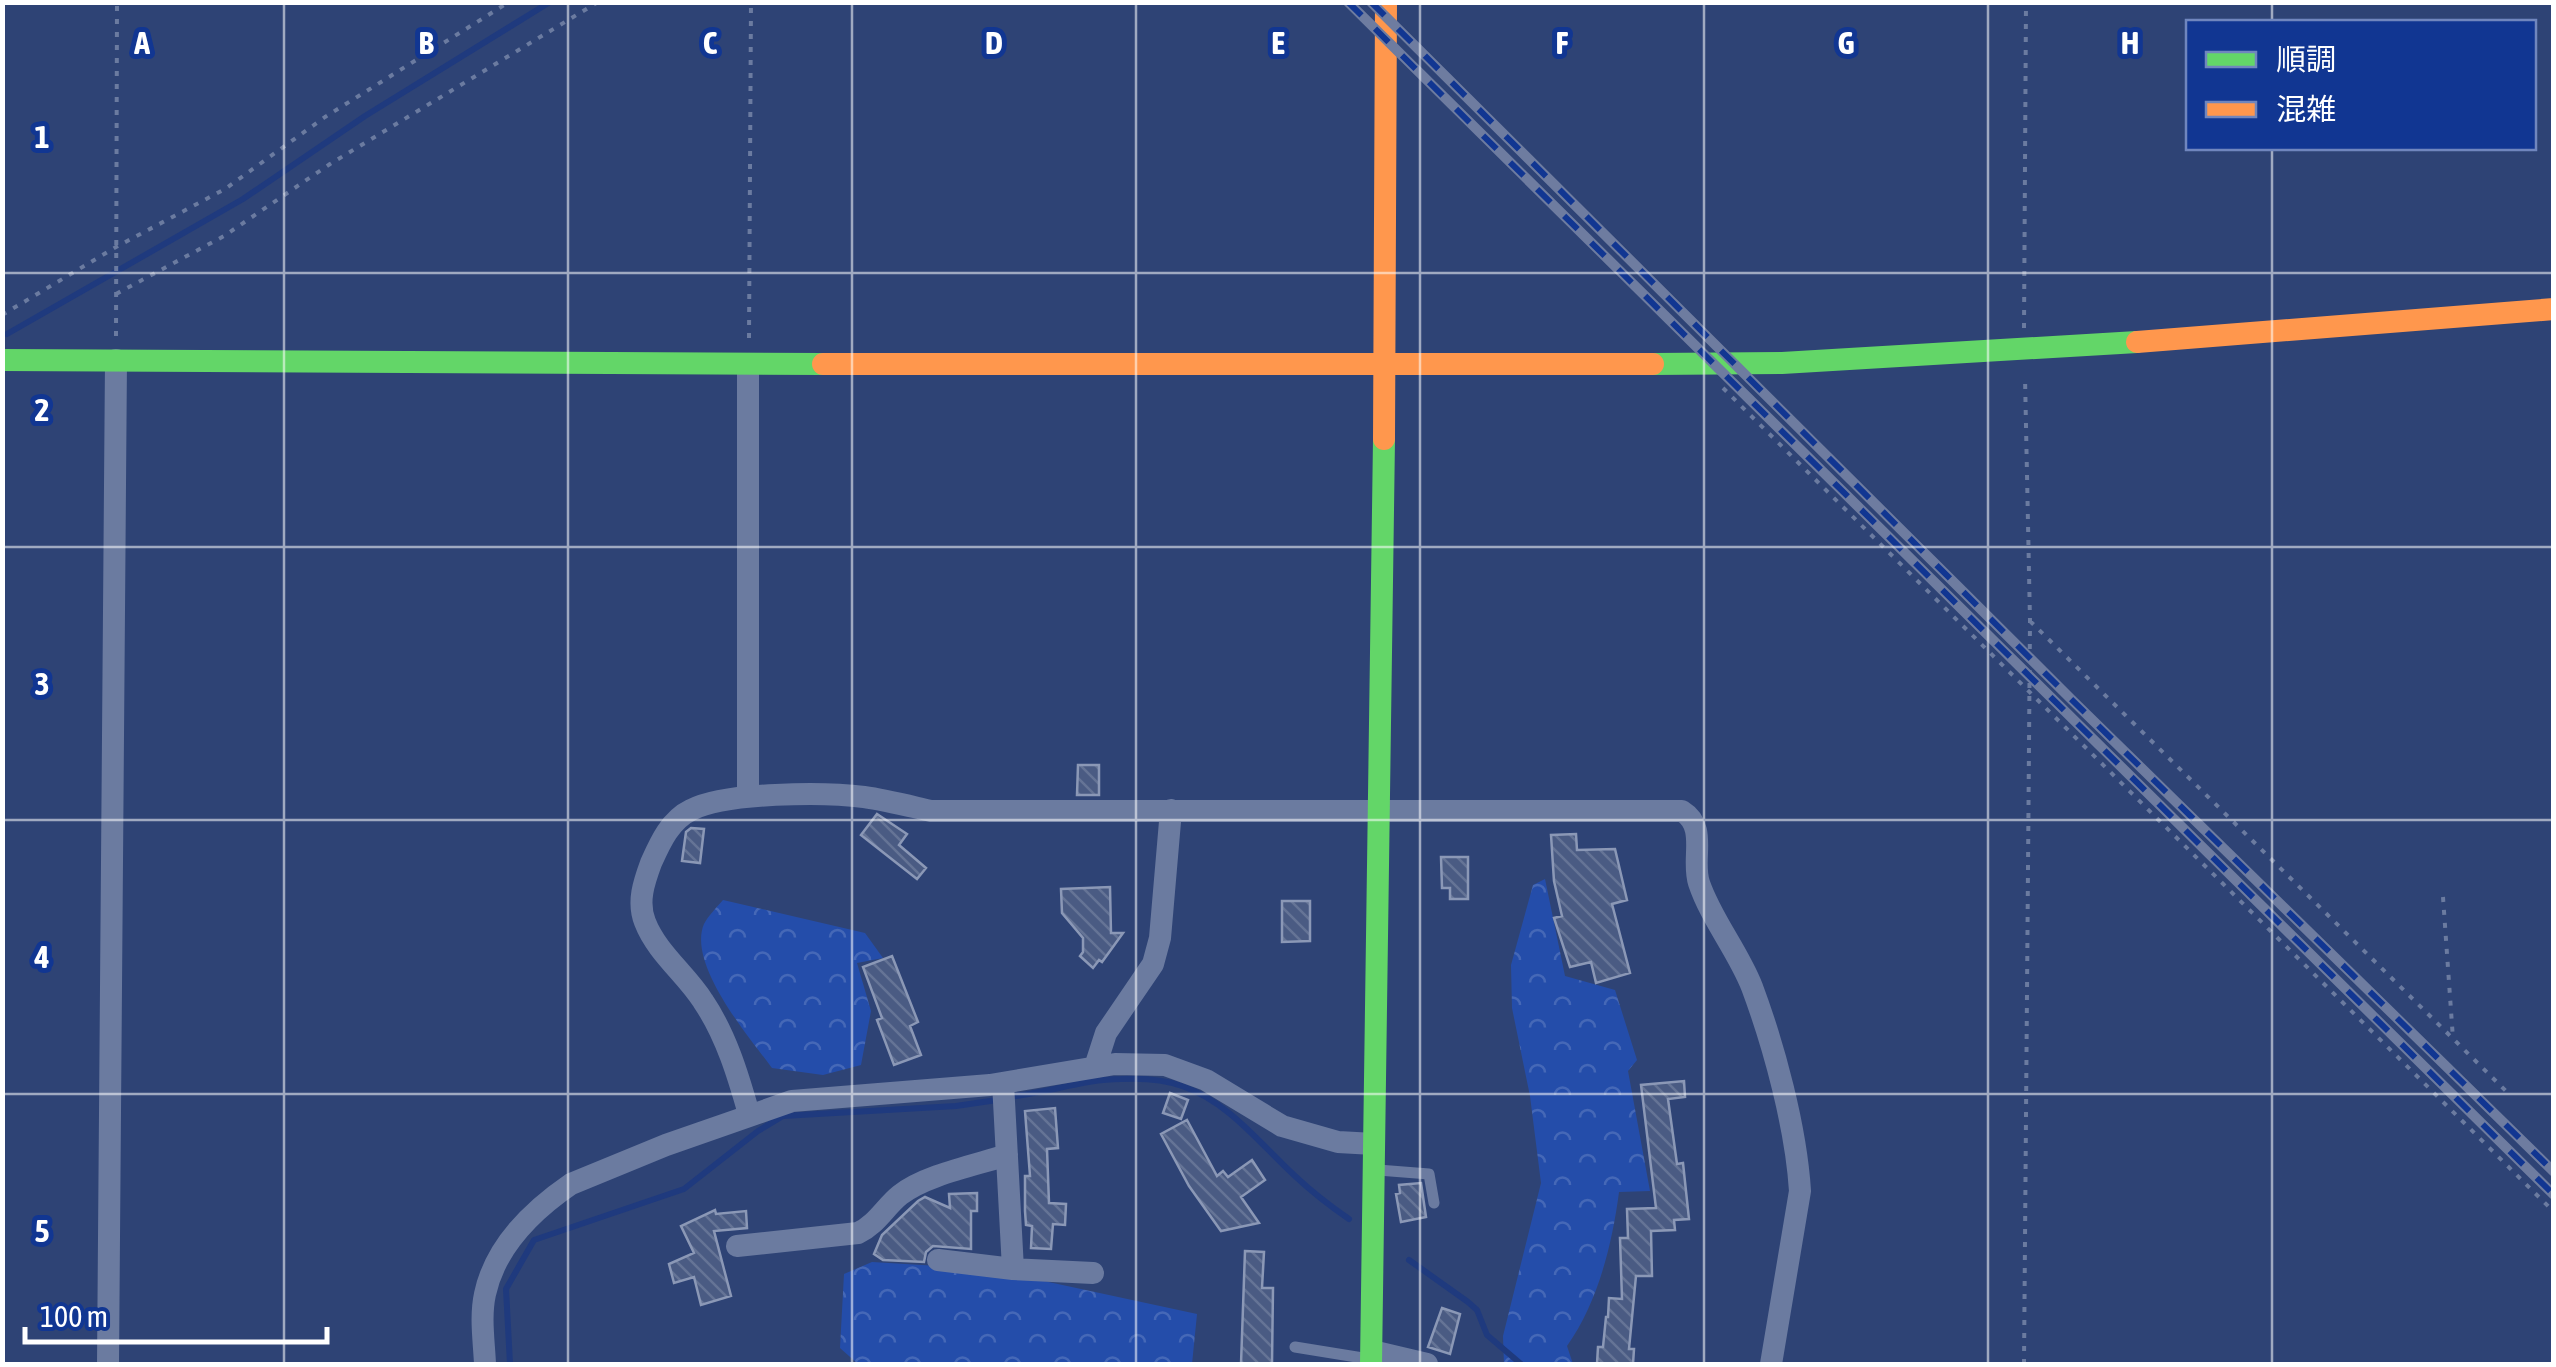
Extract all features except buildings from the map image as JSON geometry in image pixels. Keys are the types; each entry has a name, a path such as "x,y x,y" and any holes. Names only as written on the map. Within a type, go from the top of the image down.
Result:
{"street":[{"path":"1386,2 1385,366 1371,1358 1417,1363"},
{"path":"2,360 1385,366 1782,363 2025,350 2554,308"},
{"path":"108,1364 116,360"},
{"path":"748,364 748,796"},
{"path":"750,1114 721,1034 703,1000 653,939 641,903 645,878 674,822 711,802 748,796 862,796 931,811 1682,811 1697,830 1698,881 1752,987 1787,1107 1799,1164 1800,1190 1771,1364"},
{"path":"1095,1066 1106,1033 1152,964 1160,938 1171,810"},
{"path":"484,1364 482,1326 486,1292 494,1270 511,1239 544,1202 571,1184 792,1101 1003,1083 1095,1066 1165,1064 1206,1080 1282,1126 1338,1142 1374,1144"},
{"path":"1003,1083 1013,1268"},
{"path":"736,1246 858,1233 869,1228 898,1196 914,1186 1007,1155"},
{"path":"938,1260 1093,1273"}],"lane":[{"path":"1374,1170 1429,1174 1434,1203"},
{"path":"1294,1347 1371,1358"}],"path":[{"path":"116,360 117,2"},
{"path":"2,315 116,247 225,190 324,116 510,2"},
{"path":"116,294 224,236 330,164 598,2"},
{"path":"748,364 750,2"},
{"path":"2024,1364 2030,694 2025,350 2026,2"},
{"path":"1714,379 2554,1212"},
{"path":"2030,621 2508,1093"},
{"path":"2443,896 2454,1039"}],"green space":[{"path":"1545,879 1565,976 1615,990 1637,1060 1628,1071 1650,1191 1619,1192 1602,1272 1587,1311 1567,1346 1573,1364 1504,1364 1503,1336 1541,1183 1530,1096 1512,1008 1511,965 1533,885"},
{"path":"723,900 865,933 883,958 857,963 871,1011 861,1065 823,1075 772,1068 723,999 704,959 704,924"},
{"path":"872,1262 988,1269 1197,1314 1192,1364 858,1364 840,1348 844,1274"}],"waterway":[{"path":"7,334 243,199 365,116 550,2"},
{"path":"1015,1096 1108,1080 1152,1080 1182,1086 1229,1113 1301,1182 1349,1219"},
{"path":"510,1364 506,1289 534,1240 684,1189 783,1116 997,1100"},
{"path":"1409,1260 1477,1310 1487,1335 1521,1364"}],"railway":[{"path":"1348,2 2554,1195"},
{"path":"1371,2 2071,699 2554,1172"}],"traffic: fast":[{"path":"1653,364 1782,363 2137,342"},
{"path":"2,360 823,364"},
{"path":"1371,1364 1384,439"}],"traffic: slow":[{"path":"1384,439 1386,2"},
{"path":"2137,342 2554,309"},
{"path":"823,364 1653,364"}]}
